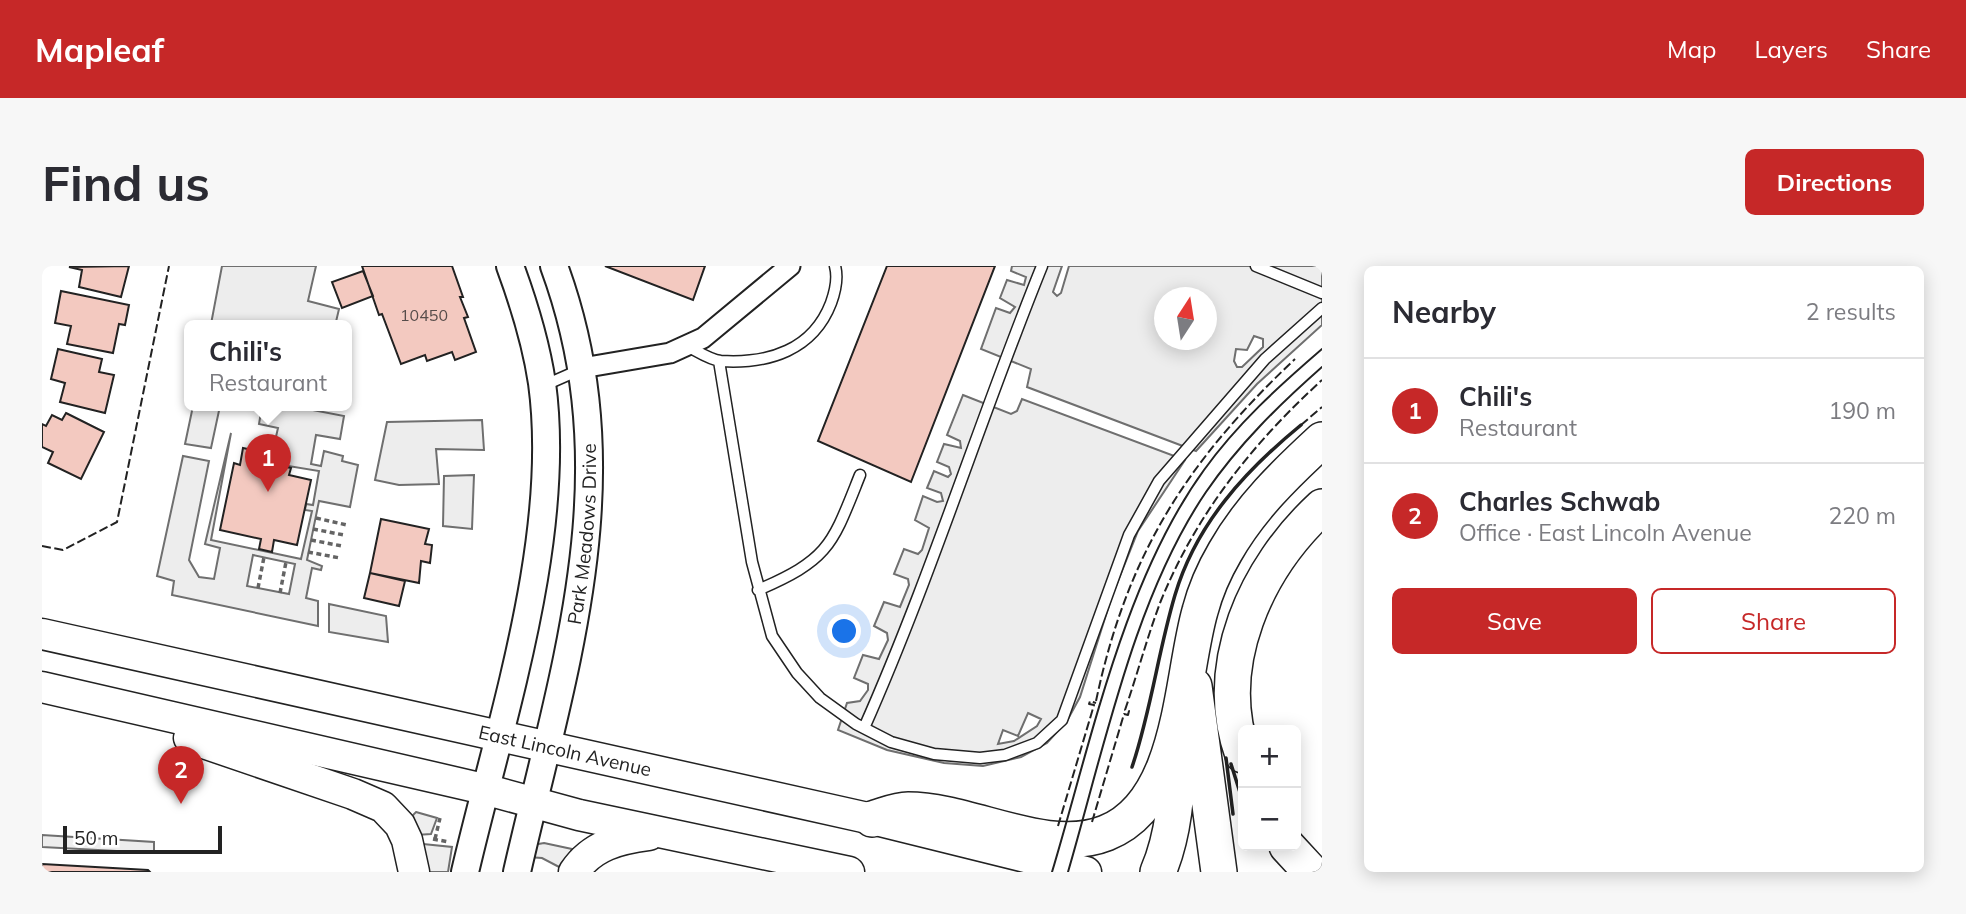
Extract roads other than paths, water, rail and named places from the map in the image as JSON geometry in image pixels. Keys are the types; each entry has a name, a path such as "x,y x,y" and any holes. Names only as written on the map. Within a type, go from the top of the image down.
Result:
{"highway":[{"path":"1158,872 1166,851 1177,787 1180,716 1200,610 1225,553 1262,499 1322,440"},
{"path":"1238,734 1233,692 1240,638 1249,608 1277,555 1297,530 1322,507"},
{"path":"1191,658 1219,872"},
{"path":"872,818 905,810 939,813 1048,838 1074,840 1106,833 1126,821 1140,808 1156,782 1180,716"},
{"path":"1292,851 1311,872"}],"main road":[{"name":"Park Meadows Drive","path":"465,872 515,668 542,528 546,461 542,386 525,310 510,266"},
{"name":"Park Meadows Drive","path":"517,872 533,803 550,747 588,534 590,461 582,369 554,266"},
{"name":"East Lincoln Avenue","path":"42,634 872,818 1086,872"},
{"path":"42,688 484,789 662,833 849,872"},
{"path":"42,688 353,794 383,807 400,825 407,840 414,872"},
{"path":"574,872 592,853 616,840 662,833"}],"street":[{"path":"582,369 670,353 704,338 743,309 790,266"}],"lane":[{"path":"686,346 719,361 773,357 802,344 823,323 833,296 835,266"},
{"path":"864,728 929,570 1001,366 1042,266"},
{"path":"1256,266 1322,293"},
{"path":"719,361 758,590 772,636 797,673 820,698 864,728 891,742 934,754 975,759 1005,755 1037,743 1062,720 1129,535 1158,481 1265,359 1322,308"},
{"path":"542,386 582,369"},
{"path":"758,590 800,572 827,549 860,475"}],"tram line":[{"path":"1052,872 1096,717 1131,611 1176,514 1204,470 1230,437 1274,391 1322,349"},
{"path":"1068,872 1140,626 1181,534 1206,492 1246,441 1322,367"}],"place":[{"name":"Chili's","path":"268,492"},
{"name":"Charles Schwab","path":"181,804"}]}
